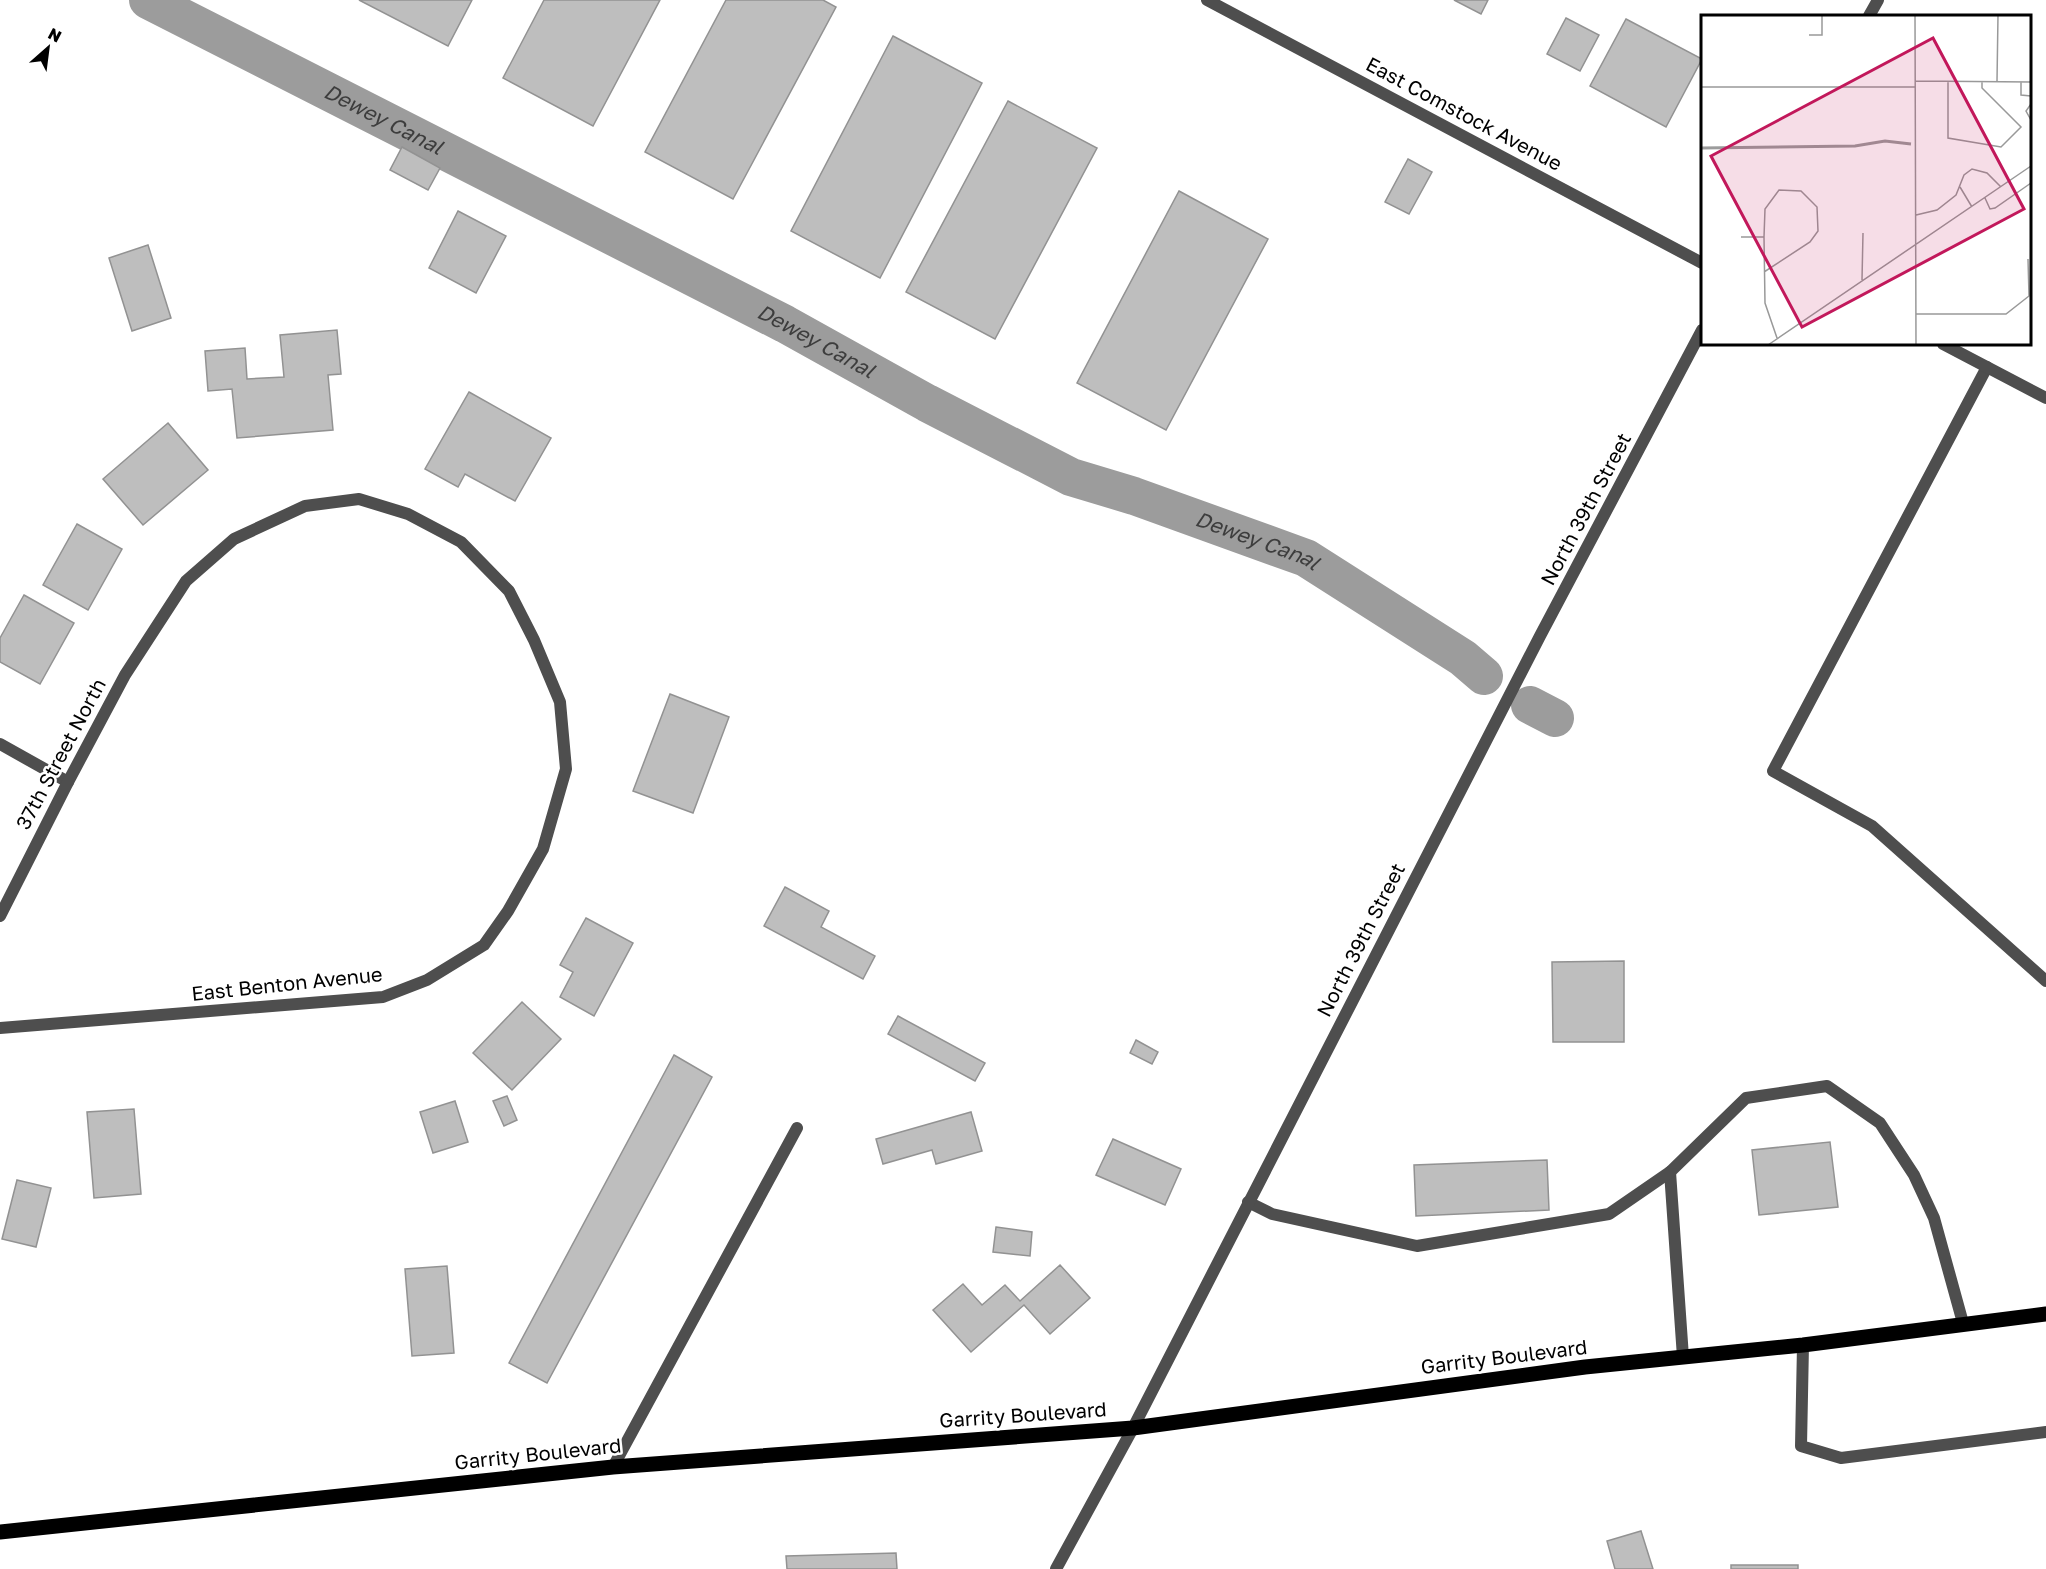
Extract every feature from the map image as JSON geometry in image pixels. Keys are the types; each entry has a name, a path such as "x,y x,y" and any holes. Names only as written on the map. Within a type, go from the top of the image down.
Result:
{"main road":[{"name":"Garrity Boulevard","path":"0,1532 613,1467 1133,1428 1585,1367 1803,1345 2046,1314"}],"street":[{"name":"East Comstock Avenue","path":"1207,0 1701,262"},
{"path":"1870,15 1878,0"},
{"name":"North 39th Street","path":"1056,1569 1133,1428 1540,636 1701,332"},
{"path":"1945,345 2046,398"},
{"path":"1987,367 1773,771 1872,826 2046,981"},
{"name":"East Benton Avenue","path":"0,1028 384,997 427,980 484,945 508,911 543,849 566,769 560,702 534,640 509,591 461,542 408,514 359,499 305,506 234,539 186,581 125,675"},
{"name":"37th Street North","path":"0,916 125,675"},
{"path":"0,744 68,782"},
{"path":"1248,1202 1272,1214 1417,1246 1609,1214 1670,1172 1746,1098 1827,1086 1880,1123 1914,1175 1934,1218 1963,1323"},
{"path":"613,1467 797,1128"},
{"path":"1670,1172 1683,1358"},
{"path":"1803,1345 1801,1446 1841,1458 2046,1432"}],"building":[{"path":"359,0 472,0 448,46"},
{"path":"544,0 660,0 593,126 503,78"},
{"path":"726,0 823,0 836,7 733,199 645,152"},
{"path":"1454,0 1488,0 1481,14"},
{"path":"1566,18 1599,35 1580,71 1547,54"},
{"path":"1626,19 1701,58 1666,127 1590,86"},
{"path":"893,36 982,83 880,278 791,231"},
{"path":"1008,101 1097,148 995,339 906,292"},
{"path":"402,147 440,168 428,190 390,170"},
{"path":"1408,159 1432,172 1409,214 1385,202"},
{"path":"1179,191 1268,239 1166,430 1077,383"},
{"path":"458,211 506,236 476,293 429,268"},
{"path":"148,245 171,318 132,331 109,258"},
{"path":"337,330 341,374 328,375 333,430 237,438 232,389 208,391 205,351 245,348 247,379 284,377 280,335"},
{"path":"469,392 551,438 515,501 465,474 458,487 425,469"},
{"path":"168,423 208,470 143,525 103,479"},
{"path":"77,524 122,549 88,610 43,585"},
{"path":"24,595 74,623 40,684 0,662 0,638"},
{"path":"670,694 729,717 693,813 633,791"},
{"path":"785,887 829,911 821,927 875,956 863,979 764,926"},
{"path":"586,918 633,943 594,1016 560,997 573,972 560,965"},
{"path":"1624,961 1624,1042 1553,1042 1552,962"},
{"path":"522,1002 561,1039 512,1090 473,1053"},
{"path":"898,1016 985,1063 975,1081 888,1034"},
{"path":"1136,1040 1158,1052 1152,1064 1130,1053"},
{"path":"674,1055 712,1077 547,1383 509,1363"},
{"path":"507,1096 517,1120 504,1126 493,1101"},
{"path":"455,1101 468,1142 433,1153 420,1112"},
{"path":"134,1109 141,1194 94,1198 87,1112"},
{"path":"971,1112 982,1151 936,1164 932,1150 883,1164 876,1139"},
{"path":"1113,1139 1181,1169 1165,1205 1096,1175"},
{"path":"1830,1142 1838,1207 1759,1215 1752,1150"},
{"path":"1547,1160 1549,1210 1416,1216 1414,1165"},
{"path":"17,1180 51,1188 36,1247 2,1239"},
{"path":"996,1227 1032,1232 1030,1256 993,1252"},
{"path":"1060,1265 1090,1298 1050,1334 1024,1305 971,1352 933,1310 963,1284 982,1305 1005,1285 1020,1301"},
{"path":"447,1266 454,1353 412,1356 405,1269"},
{"path":"1641,1531 1653,1569 1615,1569 1607,1541"},
{"path":"896,1553 897,1569 787,1569 786,1556"},
{"path":"1731,1565 1798,1565 1798,1569 1731,1569"}],"waterway":[{"name":"Dewey Canal","path":"148,0 785,324 927,403 1071,477 1134,496 1306,558 1463,658 1484,676"},
{"name":"Dewey Canal","path":"1530,705 1555,718"}]}
